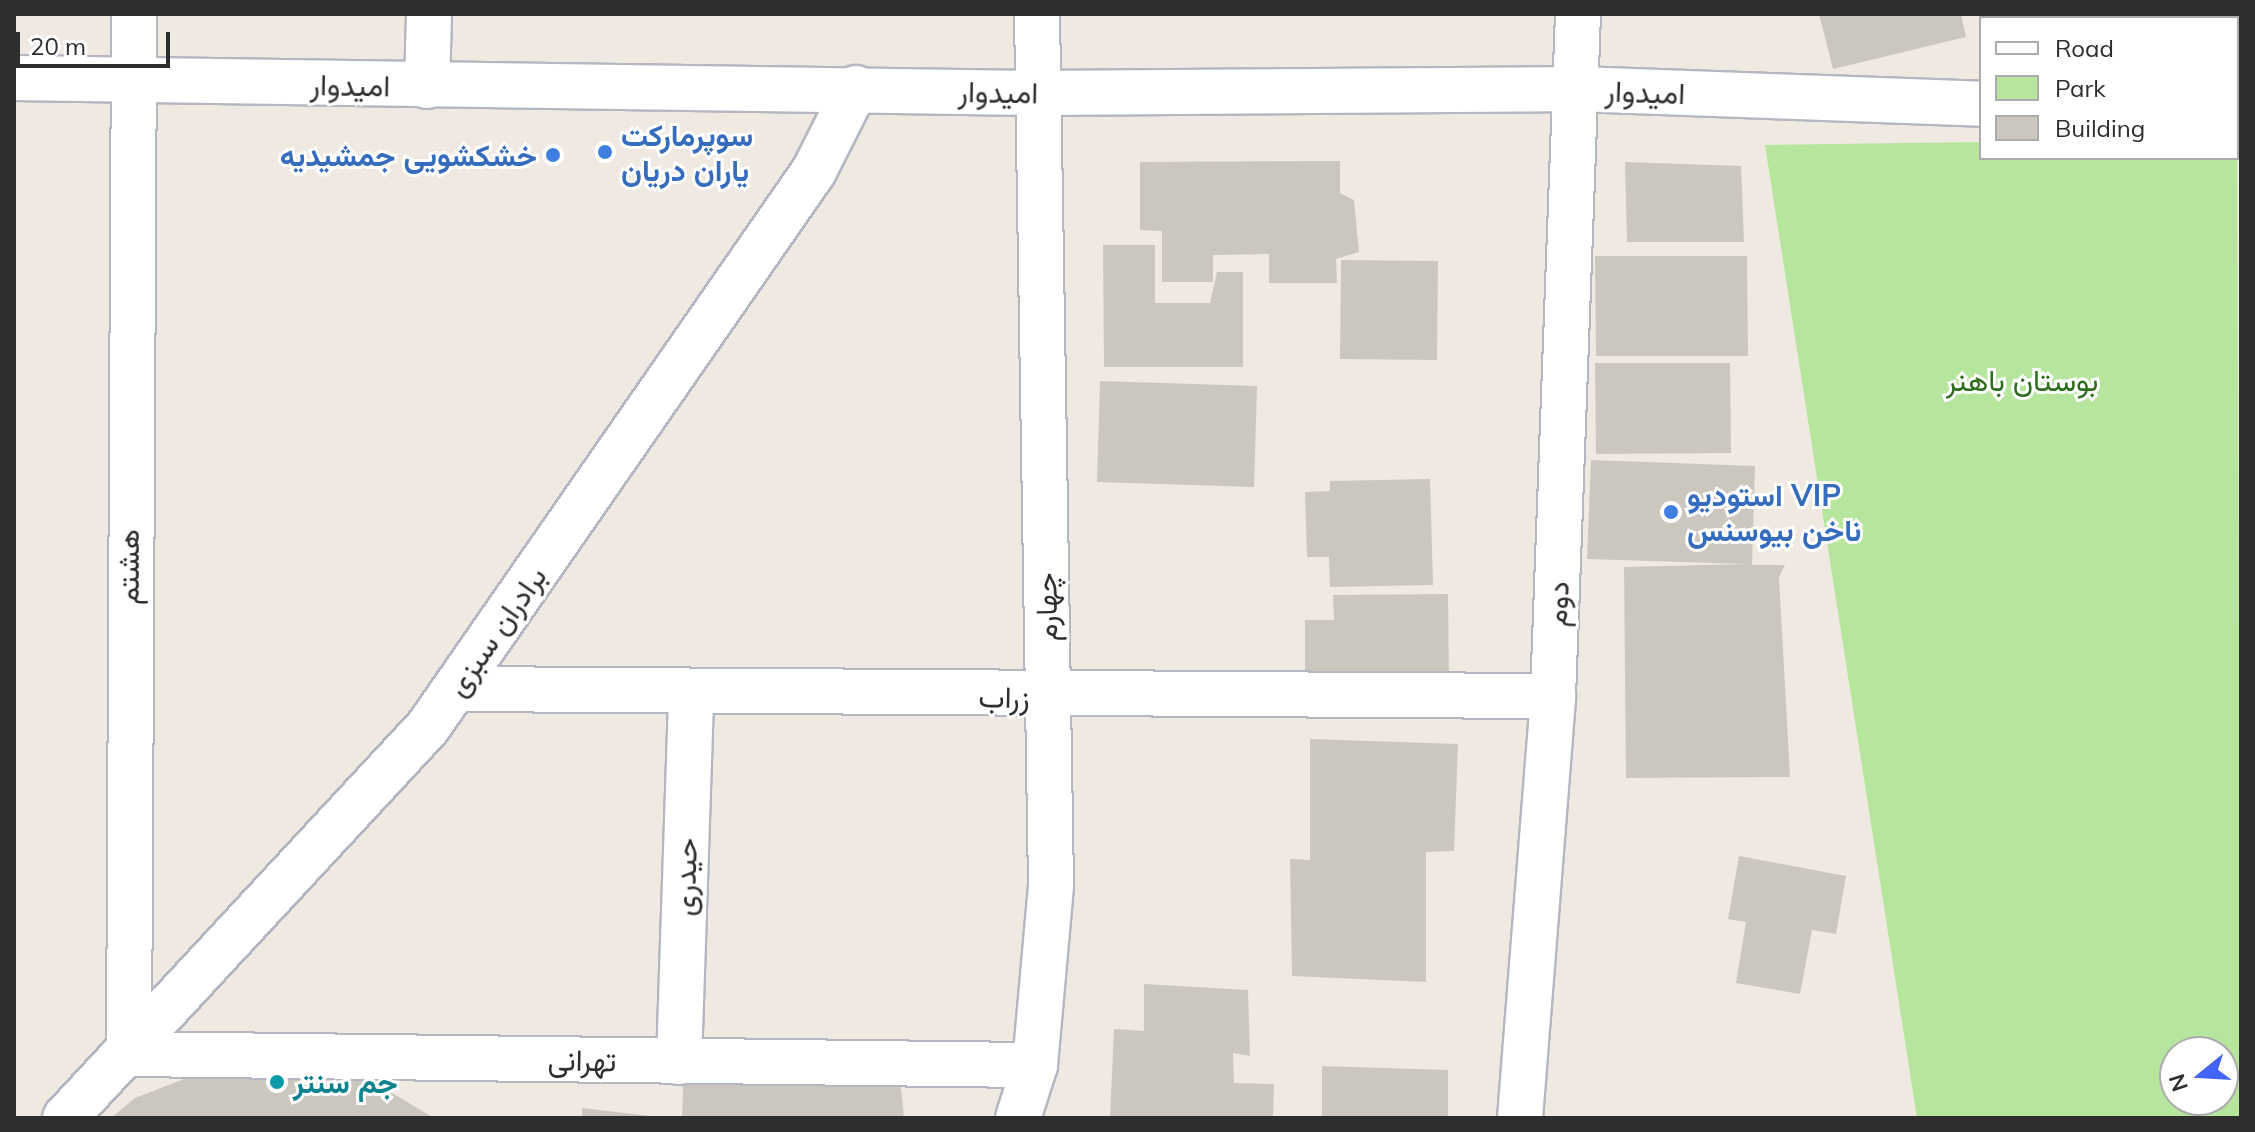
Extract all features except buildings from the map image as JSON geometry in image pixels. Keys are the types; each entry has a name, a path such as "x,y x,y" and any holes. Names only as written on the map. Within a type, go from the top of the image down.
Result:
{"street":[{"name":"هشتم","path":"129,1054 131,80 134,14"},
{"path":"427,86 429,14"},
{"name":"چهارم","path":"1018,1118 1035,1065 1051,885 1035,93 1037,14"},
{"name":"دوم","path":"1520,1118 1553,696 1579,89 1578,14"},
{"name":"امیدوار","path":"14,78 1035,93 1579,89 1979,104"},
{"name":"برادران سبزی","path":"65,1118 129,1054 455,689 814,171 856,88"},
{"name":"زراب","path":"455,689 1048,698 1553,696"},
{"name":"حیدری","path":"679,1062 691,692"},
{"name":"تهرانی","path":"129,1054 1035,1065"}],"green space":[{"name":"بوستان باهنر","path":"1979,142 1979,160 2237,160 2241,1118 1917,1118 1765,145"}],"place":[{"name":"سوپرمارکت یاران دریان","path":"605,152"},
{"name":"خشکشویی جمشیدیه","path":"553,155"},
{"name":"استودیو VIP ناخن بیوسنس","path":"1671,512"},
{"name":"جم سنتر","path":"277,1082"}]}
